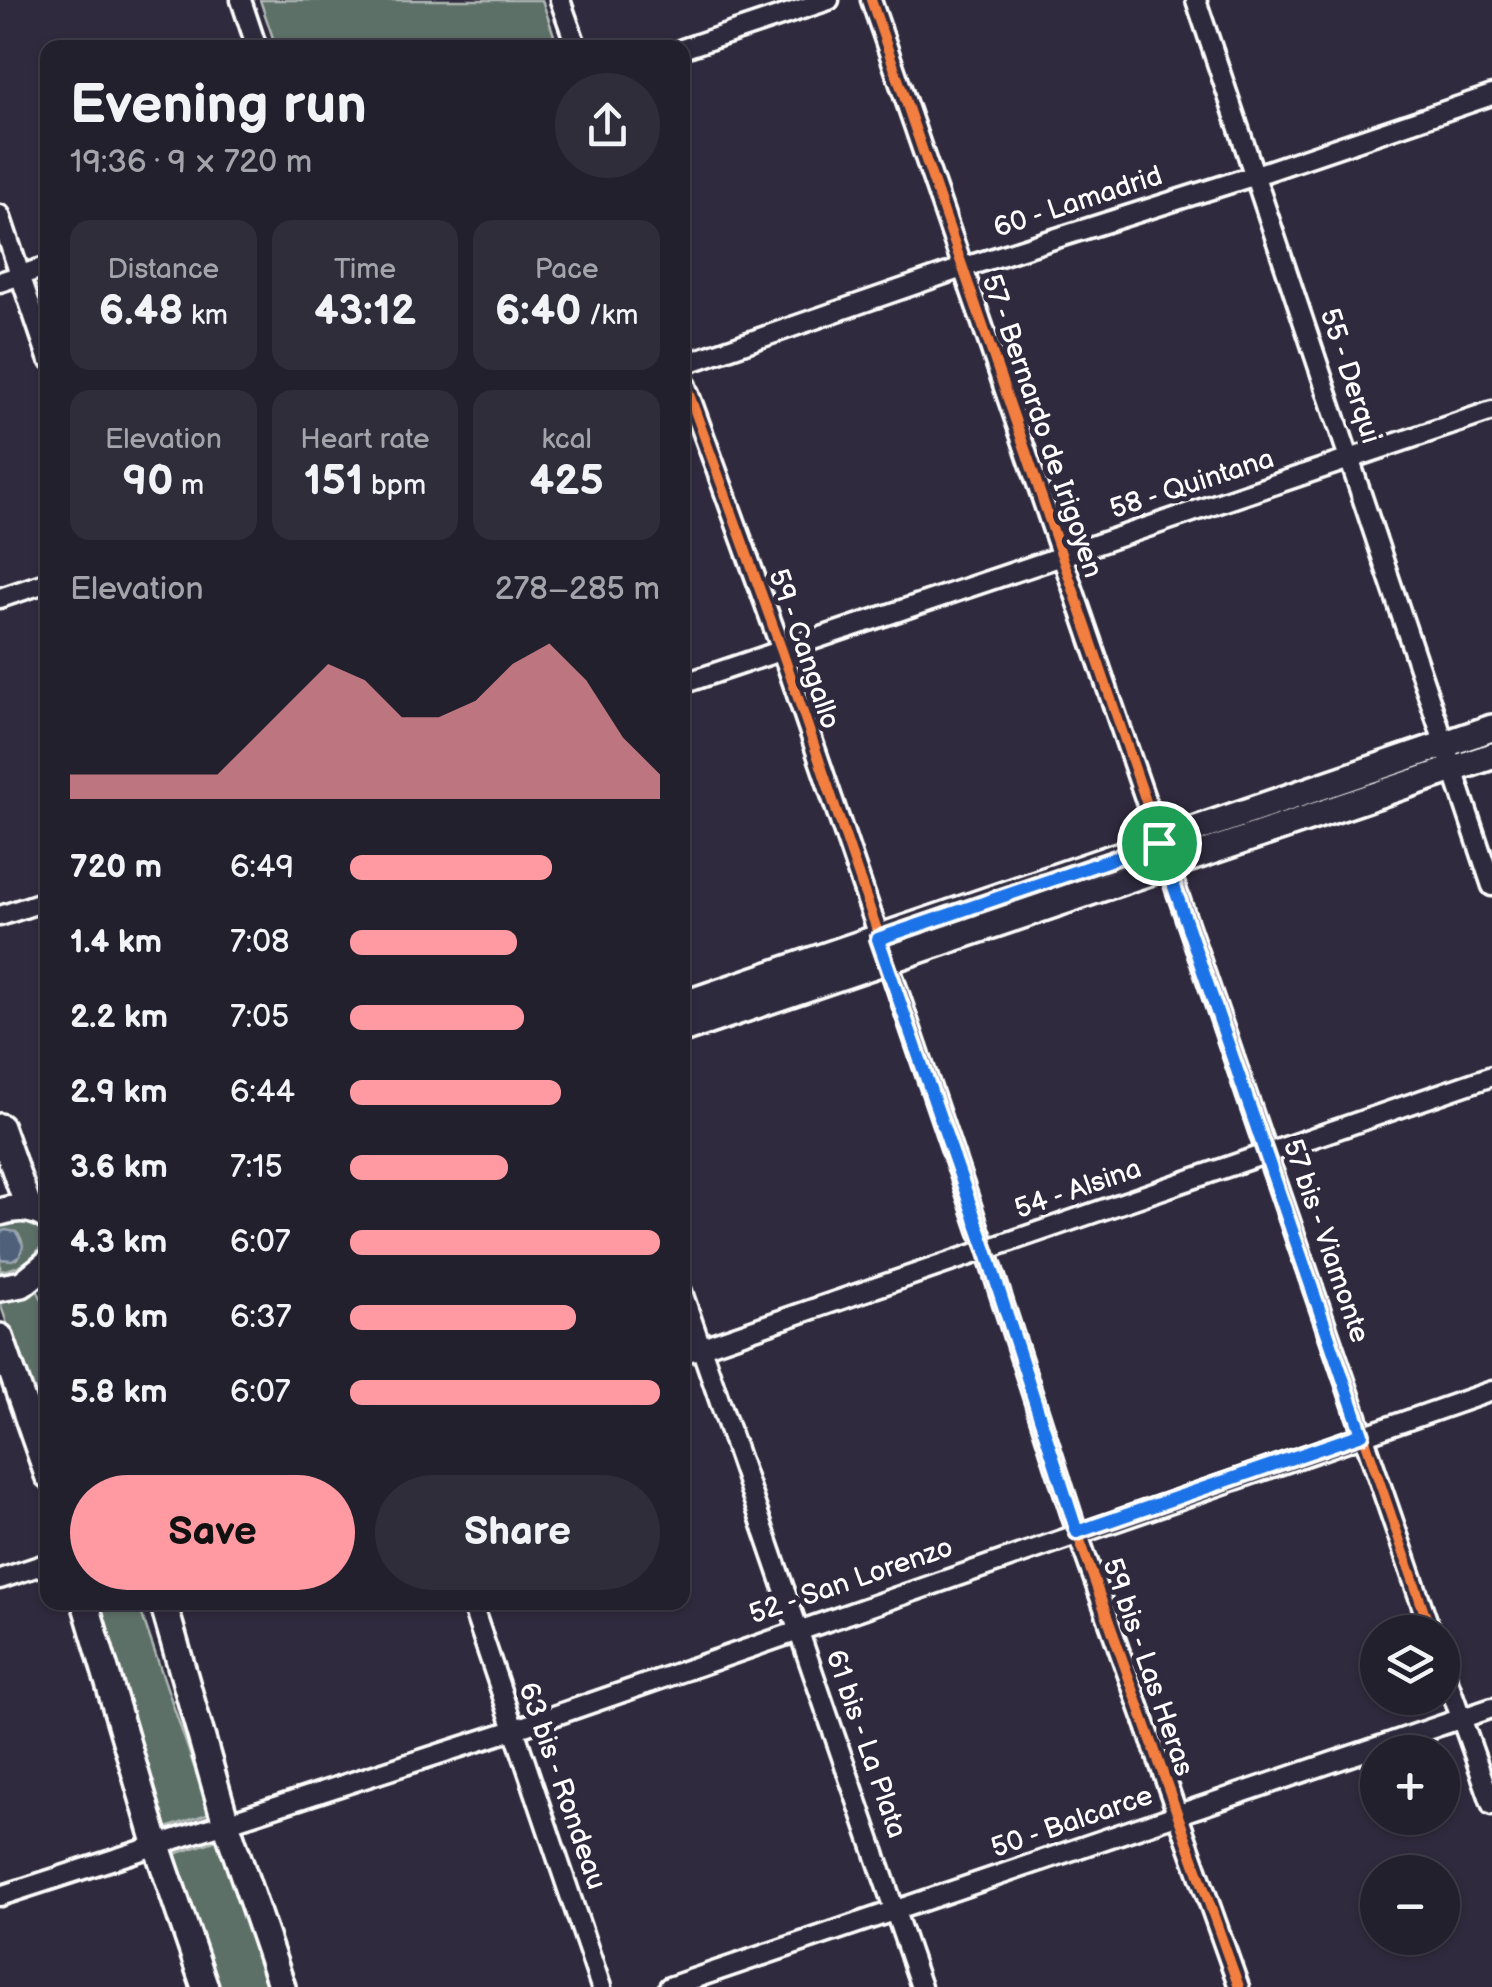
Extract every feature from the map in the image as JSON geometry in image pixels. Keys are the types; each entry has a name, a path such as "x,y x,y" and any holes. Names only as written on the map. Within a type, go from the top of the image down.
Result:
{"main road":[{"path":"690,1027 1159,843 1492,728"},
{"path":"690,1003 1168,868 1492,756"},
{"path":"0,1127 38,1213 0,1212"},
{"path":"0,1288 40,1277"},
{"path":"0,1337 40,1452"},
{"path":"87,1610 158,1846 206,1987"},
{"path":"166,1610 226,1824 282,1987"}],"street":[{"path":"241,0 254,40"},
{"path":"560,0 573,40"},
{"path":"690,46 829,0"},
{"name":"57 - Bernardo de Irigoyen","path":"871,0 1168,868"},
{"name":"55 - Derqui","path":"1196,0 1492,886"},
{"name":"60 - Lamadrid","path":"690,362 965,267 1492,95"},
{"path":"0,215 40,333"},
{"path":"0,282 40,269"},
{"name":"59 - Cangallo","path":"690,396 782,651 882,951"},
{"name":"58 - Quintana","path":"690,681 1492,411"},
{"path":"0,598 40,585"},
{"name":"57 bis - Viamonte","path":"1168,868 1426,1615"},
{"path":"0,916 40,903"},
{"name":"59 bis - Las Heras","path":"882,951 986,1250 1077,1532 1239,1987"},
{"name":"54 - Alsina","path":"690,1351 1492,1076"},
{"name":"61 bis - La Plata","path":"690,1315 920,1987"},
{"name":"52 - San Lorenzo","path":"0,1896 514,1730 1492,1391"},
{"path":"0,1579 40,1566"},
{"name":"63 bis - Rondeau","path":"474,1610 601,1987"},
{"name":"50 - Balcarce","path":"669,1987 1492,1708"},
{"path":"1460,1713 1492,1805"}],"green space":[{"path":"260,0 542,0 556,40 274,40"},
{"path":"18,1217 40,1224 40,1249 29,1260 0,1271 0,1259 16,1259 22,1246 16,1232 0,1232 0,1220"},
{"path":"32,1279 40,1296 40,1420 0,1303 0,1291"},
{"path":"89,1610 140,1610 210,1813 164,1829"},
{"path":"220,1839 270,1987 220,1987 175,1854"}],"water":[{"path":"0,1232 16,1232 23,1245 20,1255 12,1260 0,1259"}],"cycle path":[{"path":"871,0 1425,1615"},
{"path":"690,397 782,651 986,1250 1077,1532 1239,1987"}],"route":[{"path":"1159,843 1362,1434 1077,1532 986,1250 878,939 1159,843"}]}
